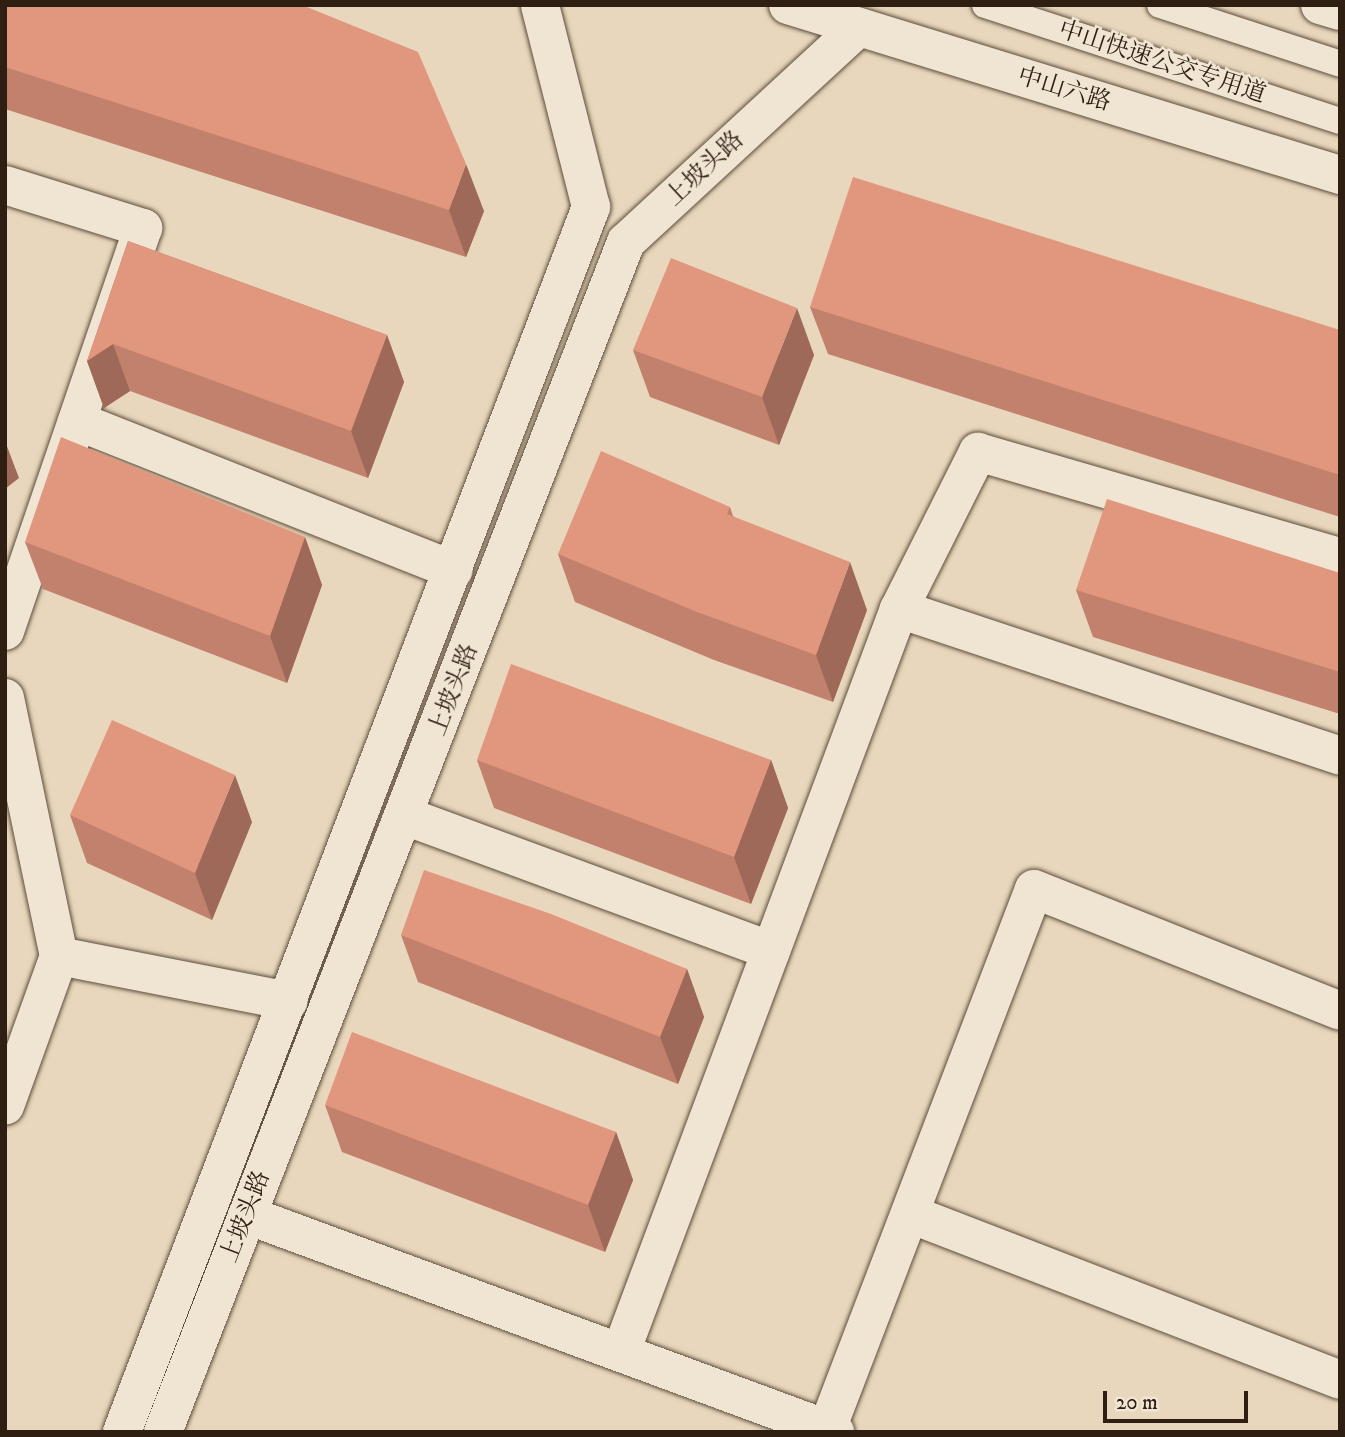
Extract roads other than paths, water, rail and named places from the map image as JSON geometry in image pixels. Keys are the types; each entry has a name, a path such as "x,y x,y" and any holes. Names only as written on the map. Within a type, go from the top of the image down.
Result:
{"street":[{"name":"上坡头路","path":"122,1432 591,207 540,5"},
{"name":"中山六路","path":"788,5 1340,175"},
{"path":"1320,5 1340,11"},
{"name":"上坡头路","path":"163,1432 405,816 626,242 859,27"},
{"path":"5,185 143,229 5,631"},
{"path":"77,421 454,570"},
{"path":"621,1352 899,609 978,453 1340,557"},
{"path":"899,609 1340,756"},
{"path":"5,698 59,956 5,1106"},
{"path":"405,816 771,951"},
{"path":"247,1214 831,1430 1034,889 1340,1011"},
{"path":"59,956 289,1000"},
{"path":"913,1215 1340,1380"}],"lane":[{"name":"中山快速公交专用道","path":"985,5 1340,121"},
{"path":"1160,5 1340,64"}]}
